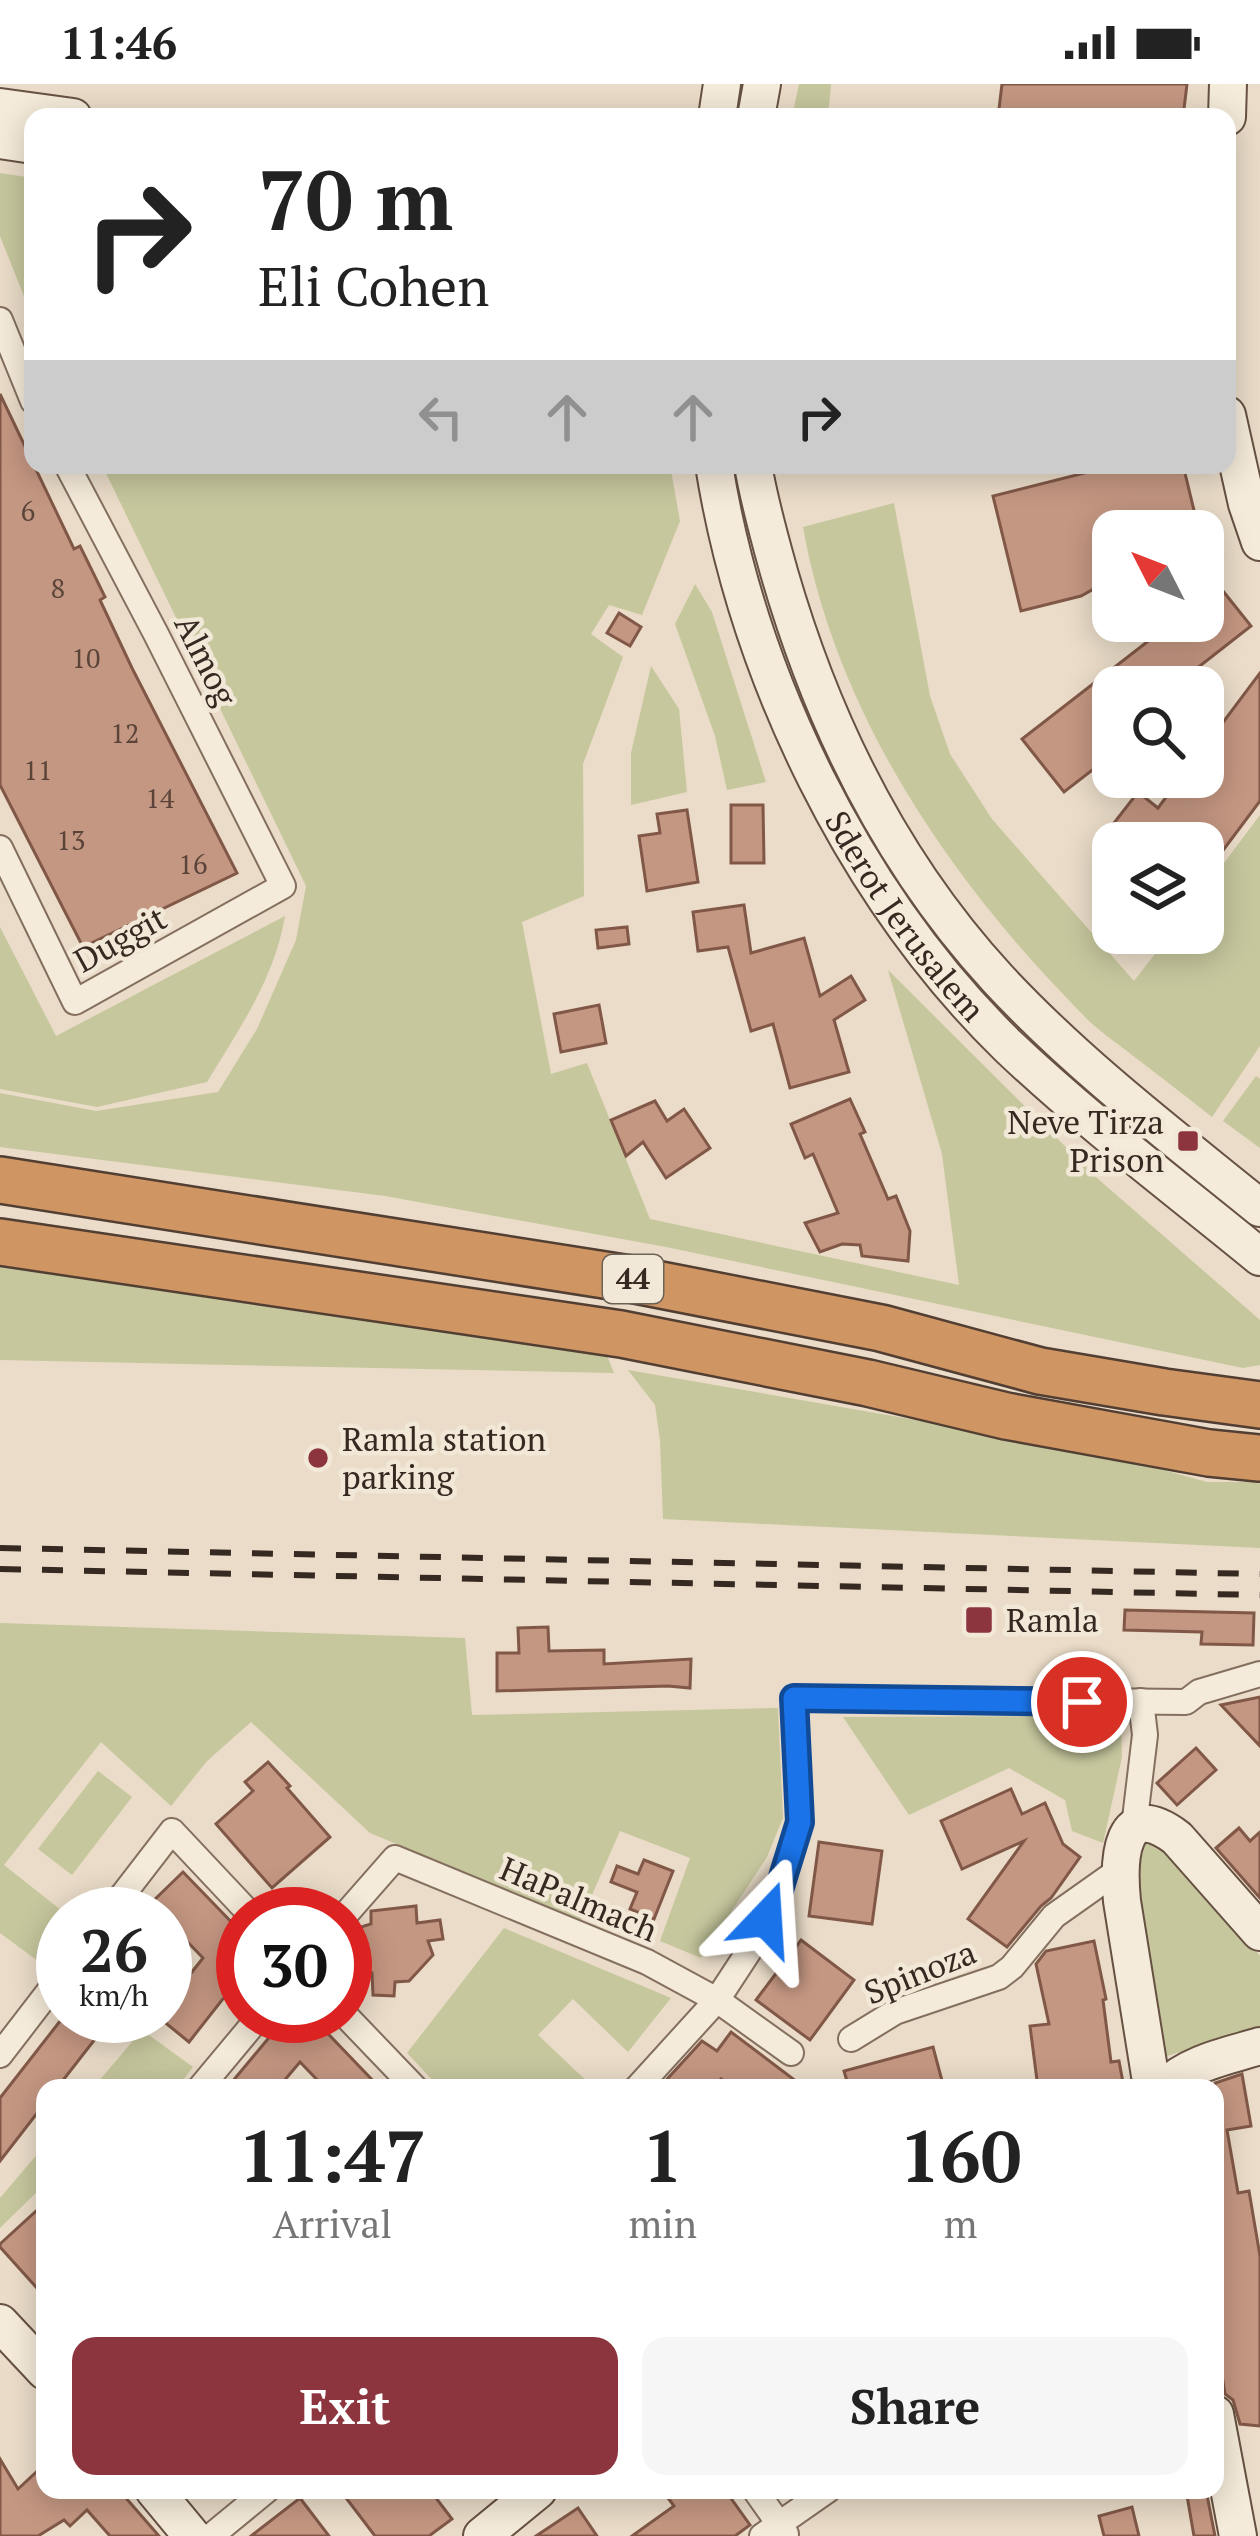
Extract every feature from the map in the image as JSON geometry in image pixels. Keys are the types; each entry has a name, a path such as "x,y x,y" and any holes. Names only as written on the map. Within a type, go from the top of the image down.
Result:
{"highway":[{"name":"44","path":"0,1180 630,1279 881,1328 1040,1371 1251,1402"},
{"name":"44","path":"0,1241 621,1334 1006,1416 1256,1458"}],"main road":[{"path":"1236,457 1260,542"},
{"name":"Sderot Jerusalem","path":"716,474 733,551 780,698 808,764 879,889 918,945 1009,1046 1077,1108 1260,1257"},
{"name":"Sderot Jerusalem","path":"755,474 781,578 816,683 843,748 911,868 949,921 1036,1018 1102,1079 1260,1208"},
{"path":"1150,2079 1119,1870 1126,1838 1141,1815 1177,1838 1256,1918"},
{"path":"1174,2079 1199,2065 1260,2046"},
{"path":"1224,2462 1238,2536"},
{"path":"161,2499 192,2536"},
{"path":"486,2535 528,2499"}],"street":[{"path":"0,320 24,379"},
{"name":"Almog","path":"72,474 283,886"},
{"name":"Duggit","path":"0,848 75,1002 283,886"},
{"path":"645,2079 717,2000 754,1945 778,1893 800,1822 794,1698 1186,1702 1199,1692 1260,1674"},
{"path":"1141,1815 1142,1701"},
{"path":"129,1887 172,1831 225,1887"},
{"name":"HaPalmach","path":"370,1887 395,1858 647,1962 717,2000 791,2053"},
{"name":"Spinoza","path":"850,2039 895,2012 999,1977 1054,1916 1119,1870"},
{"path":"0,2055 36,2008"},
{"path":"208,2079 238,2043"},
{"path":"372,2043 406,2079"},
{"path":"211,2536 256,2499"},
{"path":"760,2499 776,2532 817,2499"}],"green space":[{"path":"799,84 831,84 829,108 794,108"},
{"path":"0,173 24,177 24,296 0,236"},
{"path":"106,474 672,474 680,521 642,615 609,605 591,634 623,657 583,764 584,896 522,922 551,1074 587,1063 650,1219 959,1285 942,1154 888,970 1097,1178 1260,1320 1260,1365 1243,1368 666,1247 385,1196 0,1147 0,1093 96,1111 218,1092 257,1029 296,940 306,886"},
{"path":"894,503 930,696 950,754 992,819 1092,933 1092,954 1110,954 1134,981 1155,954 1224,954 1224,863 1260,815 1260,1046 1212,1117 1094,1025 1039,969 948,856 873,732 843,666 803,527"},
{"path":"695,584 712,612 766,782 727,790 715,736 675,624"},
{"path":"651,666 679,709 687,792 631,805 631,753"},
{"path":"285,916 264,982 207,1082 97,1107 0,1089 0,927 56,1036"},
{"path":"1256,1076 1260,1079 1260,1148 1223,1121"},
{"path":"0,1267 170,1283 604,1348 614,1373 0,1360"},
{"path":"628,1370 1095,1451 1207,1482 1260,1482 1260,1548 663,1519 655,1405"},
{"path":"0,1623 465,1638 472,1715 778,1708 783,1818 767,1857 701,1958 660,1941 690,1858 620,1831 581,1920 370,1833 251,1722 207,1761 171,1806 101,1742 4,1865 36,1890 36,1960 0,1933"},
{"path":"1106,1716 1121,1729 1122,1757 1103,1843 1072,1831 1065,1800 1009,1768 909,1815 843,1717"},
{"path":"98,1771 132,1797 72,1875 38,1849"},
{"path":"1146,1843 1183,1864 1260,1956 1260,2028 1157,2059 1133,1884"},
{"path":"504,1928 671,1998 628,2052 573,1999 538,2035 584,2079 432,2079 407,2053"},
{"path":"131,2043 160,2043 193,2067 184,2079 101,2079"},
{"path":"36,2156 36,2193 0,2228 0,2198"}],"building":[{"path":"1002,84 1187,84 1184,108 999,108"},
{"path":"0,394 24,444 24,474 38,474 74,549 80,546 132,668 237,873 83,947 0,785"},
{"path":"1080,474 1185,474 1194,510 1092,510 1092,590 1021,611 993,496"},
{"path":"1224,592 1251,626 1200,666 1116,666 1147,642 1224,642"},
{"path":"619,613 641,627 630,646 607,633"},
{"path":"1260,673 1260,801 1224,849 1224,822 1115,822 1133,798 1146,798 1158,808 1165,798 1224,798 1224,721"},
{"path":"1092,685 1092,770 1064,792 1022,739"},
{"path":"731,805 763,805 764,863 731,863"},
{"path":"687,810 698,882 647,891 639,836 660,833 657,814"},
{"path":"744,905 751,953 804,938 820,996 851,976 865,1000 834,1020 849,1072 790,1088 773,1024 751,1031 728,947 698,951 693,912"},
{"path":"627,927 629,944 598,948 596,930"},
{"path":"599,1005 606,1043 561,1052 554,1014"},
{"path":"850,1099 888,1199 896,1196 910,1231 908,1261 862,1256 860,1245 842,1244 820,1252 805,1223 838,1213 813,1154 805,1158 791,1124"},
{"path":"655,1101 667,1121 684,1109 710,1148 666,1178 643,1142 626,1156 611,1120"},
{"path":"1125,1610 1254,1613 1253,1645 1201,1644 1202,1632 1124,1630"},
{"path":"548,1627 549,1651 604,1650 604,1664 691,1659 690,1688 497,1691 497,1653 519,1653 518,1628"},
{"path":"1260,1697 1260,1746 1221,1705"},
{"path":"1196,1748 1216,1770 1177,1805 1157,1783"},
{"path":"268,1762 330,1837 273,1887 216,1824 253,1791 245,1782"},
{"path":"1011,1789 1022,1814 1045,1803 1063,1844 1080,1857 1007,1947 968,1919 1024,1841 962,1869 941,1821"},
{"path":"1239,1828 1250,1841 1260,1832 1260,1898 1216,1848"},
{"path":"819,1842 882,1851 872,1924 809,1916"},
{"path":"644,1860 673,1871 654,1919 630,1909 637,1892 611,1882 617,1866 638,1874"},
{"path":"183,1872 216,1906 216,2008 192,2038 192,1972 203,1958 192,1947 192,1887 168,1887"},
{"path":"416,1906 417,1923 440,1920 443,1939 428,1941 433,1955 409,1981 395,1982 394,1996 373,1995 372,1911"},
{"path":"801,1940 854,1980 810,2040 756,2000"},
{"path":"1094,1941 1106,1999 1111,2062 1119,2061 1122,2079 1037,2079 1030,2026 1049,2024 1036,1964 1046,1951"},
{"path":"731,2032 793,2079 667,2079 702,2041 717,2051"},
{"path":"43,2043 92,2043 64,2079 36,2079 36,2115 0,2161 0,2098"},
{"path":"264,2043 337,2043 371,2079 316,2079 300,2062 286,2079 234,2079"},
{"path":"933,2047 942,2079 846,2079 844,2071"},
{"path":"1242,2074 1251,2126 1227,2130 1238,2193 1249,2191 1260,2256 1260,2426 1240,2424 1224,2388 1224,2080"},
{"path":"36,2211 36,2287 0,2247"},
{"path":"0,2459 18,2489 36,2472 36,2499 127,2499 159,2536 110,2536 87,2510 70,2526 64,2520 38,2536 0,2536"},
{"path":"301,2499 329,2536 251,2536"},
{"path":"347,2499 437,2499 452,2519 429,2536 375,2536"},
{"path":"669,2499 731,2499 750,2525 735,2536 632,2536 674,2506"},
{"path":"1188,2499 1208,2499 1215,2536 1194,2536"},
{"path":"1132,2507 1139,2536 1104,2536 1099,2516"},
{"path":"578,2508 597,2536 536,2536"}],"railway":[{"path":"0,1548 1260,1574"},
{"path":"0,1569 1260,1595"}],"place":[{"name":"Neve Tirza Prison","path":"1188,1141"},
{"name":"Ramla station parking","path":"318,1458"},
{"name":"Ramla","path":"979,1620"}],"route":[{"path":"766,1919 800,1822 794,1698 1082,1702"}]}
